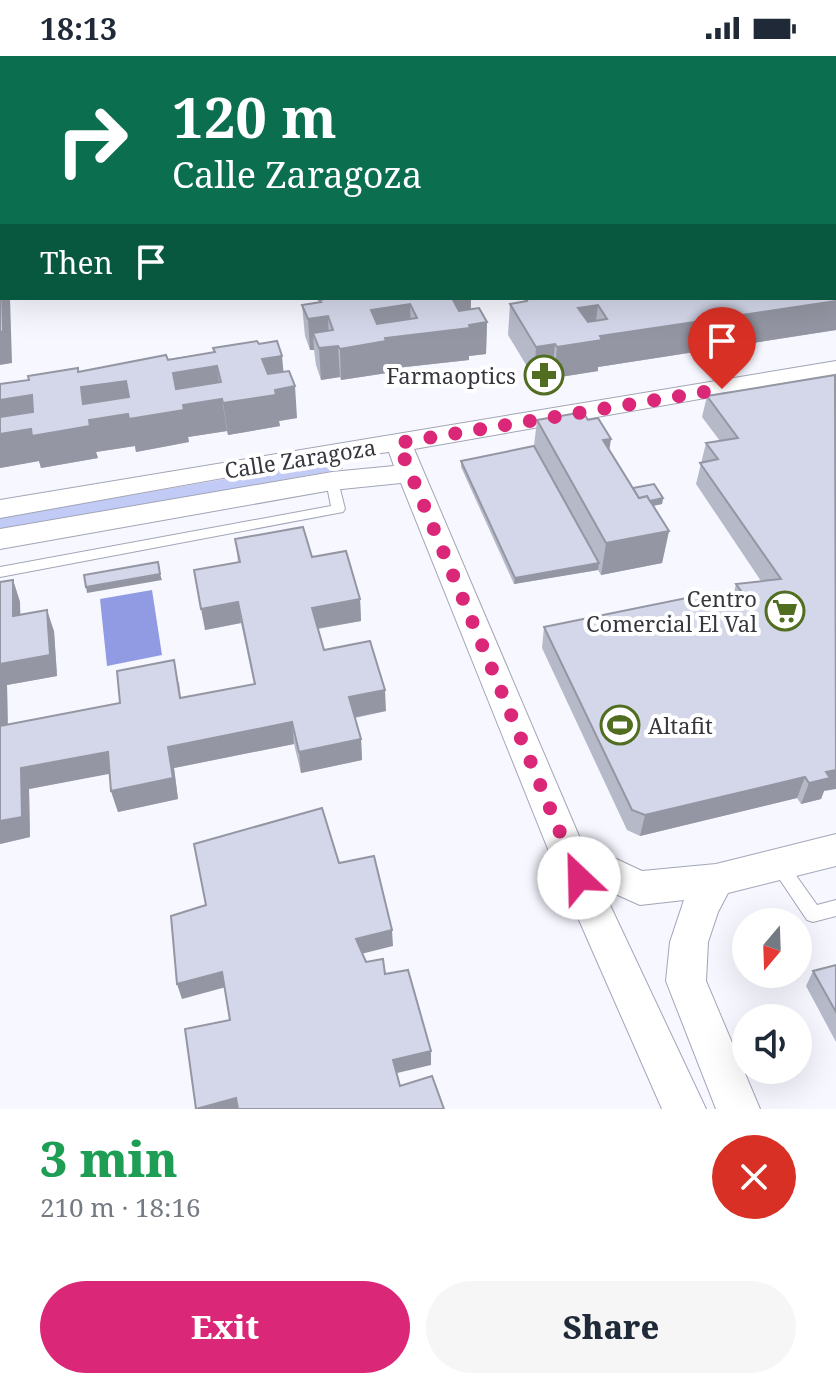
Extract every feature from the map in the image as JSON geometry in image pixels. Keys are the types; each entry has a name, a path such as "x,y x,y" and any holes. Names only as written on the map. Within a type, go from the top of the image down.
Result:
{"street":[{"name":"Calle Zaragoza","path":"0,509 329,451 398,443 836,368"},
{"path":"398,443 568,854 684,1109"},
{"name":"Calle Zaragoza","path":"0,539 332,481 411,473"},
{"path":"568,854 640,888 716,880 836,850"},
{"path":"716,880 696,919 689,942 686,981 738,1109"}],"lane":[{"path":"0,572 338,509 332,481"},
{"path":"779,865 813,914 836,908"}],"shaded area":[{"path":"339,459 343,469 0,531 0,518"}],"water":[{"path":"152,590 162,655 107,666 100,599"}],"building":[{"path":"0,300 2,300 3,331 0,332"},
{"path":"319,300 453,300 459,311 479,308 487,322 469,325 470,328 385,338 386,341 340,349 338,346 319,348 313,333 333,330 328,316 308,319 302,305 321,302","holes":["410,304 417,318 377,324 371,310"]},
{"path":"836,300 600,336 602,340 557,347 555,344 536,347 510,304 527,301","holes":["598,305 607,319 588,322 578,308"]},
{"path":"277,341 282,356 262,359 268,374 289,371 295,386 275,390 276,395 183,405 184,410 129,419 128,414 89,420 90,426 32,436 31,429 0,434 0,417 33,412 32,395 0,400 0,384 78,368 78,372 166,355 168,360 215,352 213,348","holes":["217,366 221,382 176,389 173,373","126,381 129,397 83,404 81,387"]},
{"name":"Centro Comercial El Val","path":"835,375 836,770 826,772 830,778 809,783 805,777 645,815 632,810 544,627 696,596 701,604 744,595 736,584 781,579 700,463 718,459 706,443 738,438 707,396"},
{"path":"583,412 588,420 598,418 611,439 603,440 639,498 647,496 669,531 606,543 537,420"},
{"path":"534,446 599,563 515,578 461,461"},
{"path":"654,484 663,498 650,501 647,496 639,498 633,488"},
{"path":"303,527 312,557 346,551 360,599 312,608 324,650 370,641 385,690 349,697 361,739 299,752 292,722 168,747 173,778 111,791 108,752 21,768 22,817 0,821 0,726 120,703 117,671 174,660 180,698 255,684 238,602 201,609 194,570 240,562 235,539"},
{"path":"158,562 160,574 86,587 84,575"},
{"path":"13,580 13,616 47,610 50,655 0,664 0,582"},
{"path":"322,808 339,863 374,856 392,930 356,939 366,962 383,959 385,974 408,970 431,1051 393,1060 400,1086 432,1076 444,1109 238,1109 236,1098 196,1109 185,1029 230,1020 222,972 177,984 171,916 206,905 194,844"},
{"path":"836,965 836,1012 813,971"}],"place":[{"name":"Farmaoptics","path":"544,375"},
{"name":"Centro Comercial El Val","path":"785,611"},
{"name":"Altafit","path":"620,725"}],"route":[{"path":"579,878 398,443 722,389"}]}
